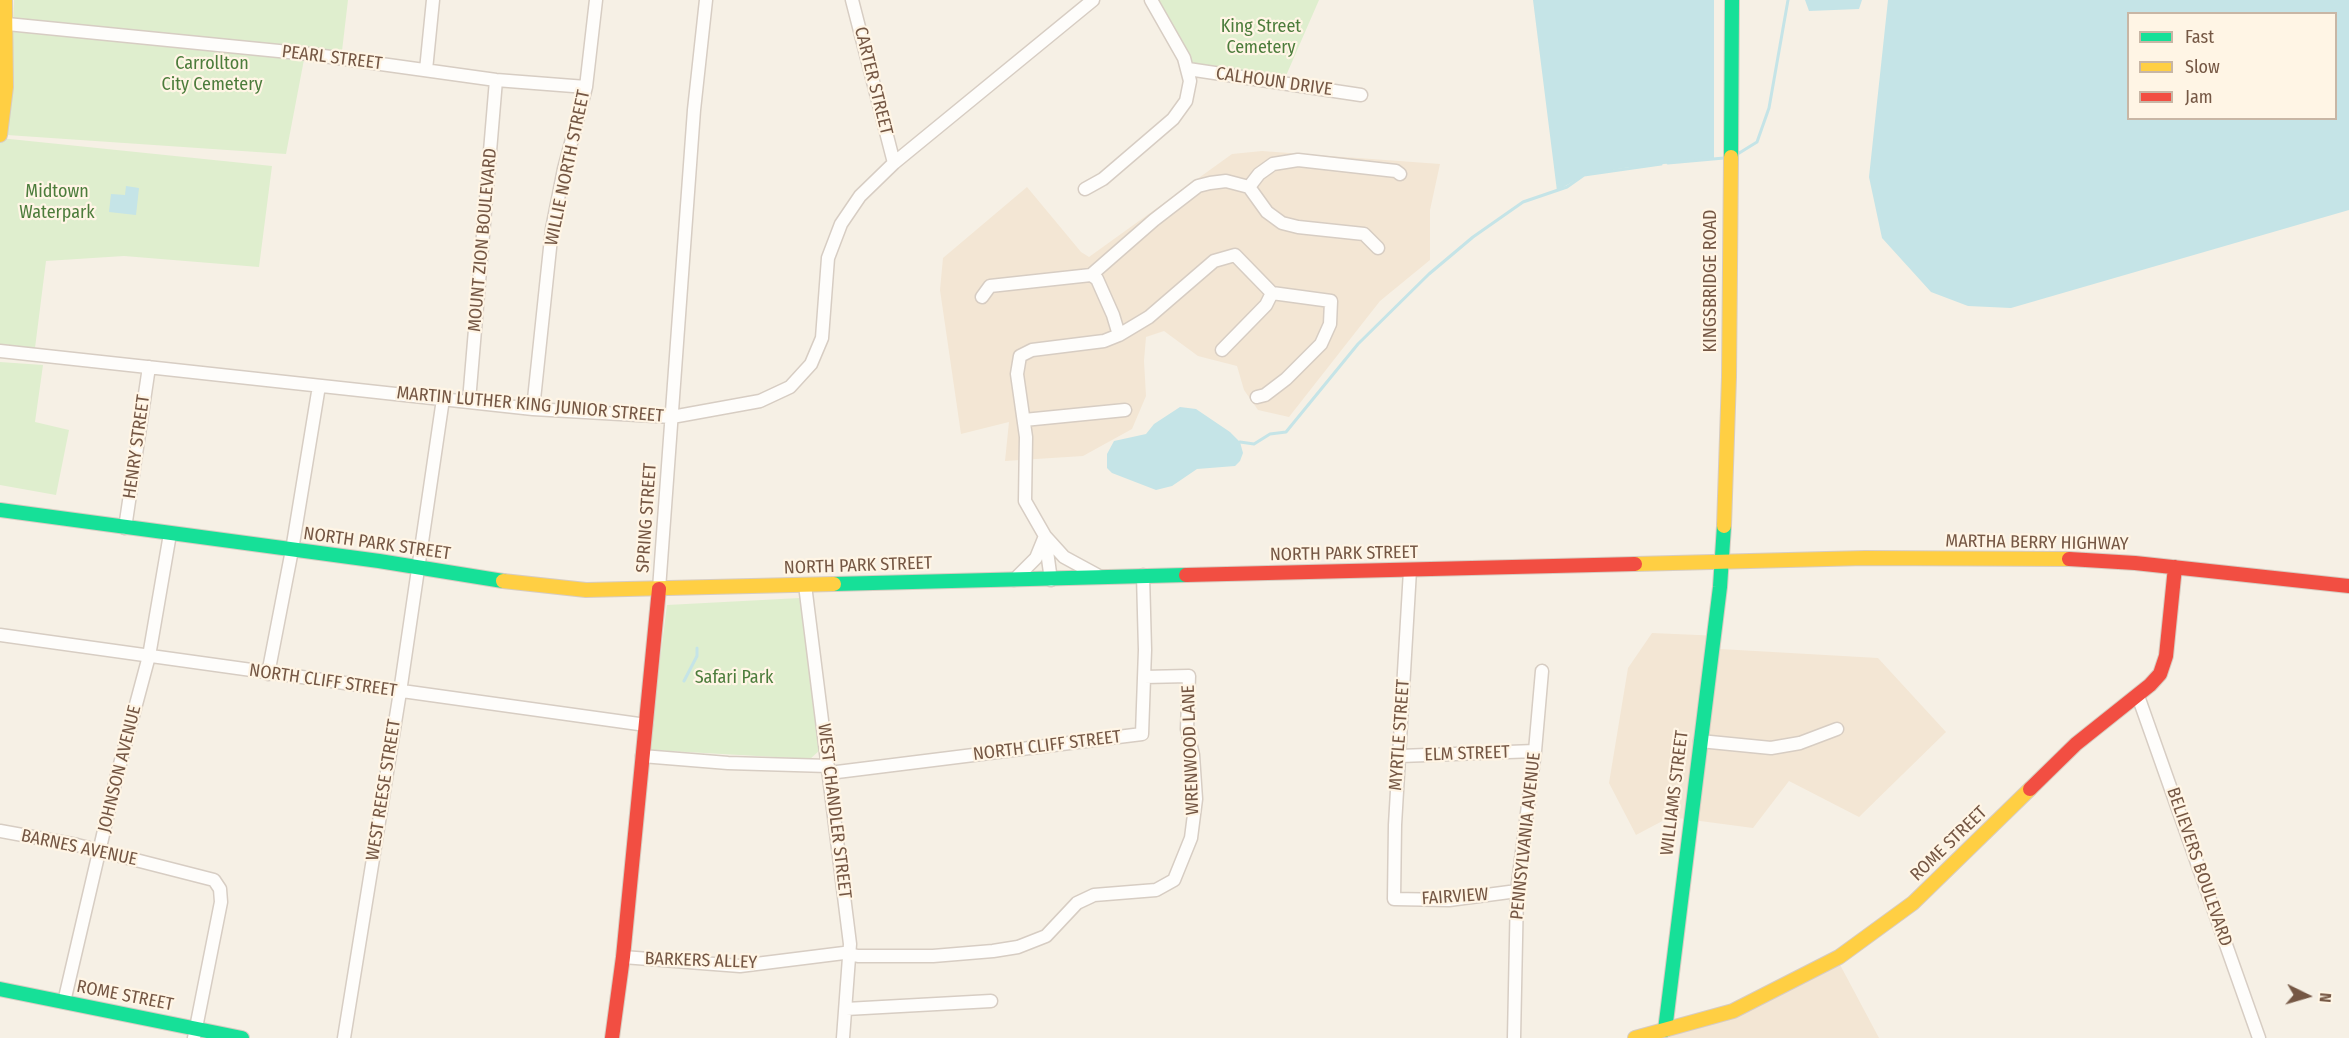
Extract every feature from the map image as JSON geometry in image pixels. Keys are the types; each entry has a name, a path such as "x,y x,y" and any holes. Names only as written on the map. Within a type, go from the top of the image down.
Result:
{"main road":[{"path":"0,135 6,87 5,0"},
{"name":"KINGSBRIDGE ROAD","path":"1722,561 1729,377 1732,0"},
{"name":"NORTH PARK STREET","path":"0,510 531,585 586,590 1051,580 1143,575 1722,561"},
{"name":"MARTHA BERRY HIGHWAY","path":"1722,561 1864,558 2063,559 2175,567 2349,586"},
{"name":"WILLIAMS STREET","path":"1666,1034 1722,561"},
{"name":"ROME STREET","path":"1635,1038 1666,1034 1733,1011 1792,982 1839,957 1890,921 1938,881 2076,744 2138,696 2160,674 2166,656 2175,567"},
{"name":"SPRING STREET","path":"612,1038 623,957 659,589"},
{"name":"ROME STREET","path":"0,989 195,1033 242,1038"}],"street":[{"path":"426,70 433,0"},
{"name":"WILLIE NORTH STREET","path":"533,409 552,229 564,169 586,87 596,0"},
{"name":"SPRING STREET","path":"659,589 694,110 706,0"},
{"name":"CARTER STREET","path":"852,0 894,163"},
{"name":"MARTIN LUTHER KING JUNIOR STREET","path":"0,351 533,409 672,417 760,401 790,387 811,364 822,338 828,258 841,225 860,196 894,163 1092,0"},
{"path":"1085,189 1104,179 1173,119 1186,101 1190,81 1188,69 1166,24 1151,0"},
{"name":"PEARL STREET","path":"7,24 309,54 496,80 586,87"},
{"name":"CALHOUN DRIVE","path":"1188,69 1361,95"},
{"name":"MOUNT ZION BOULEVARD","path":"469,401 496,80"},
{"path":"1250,187 1259,174 1273,164 1298,160 1396,171 1400,174"},
{"path":"982,297 990,286 1091,275 1154,220 1198,186 1226,181 1250,187 1267,212 1282,223 1298,227 1365,234 1378,248"},
{"path":"1100,577 1064,557 1045,536 1025,501 1024,420 1017,374 1020,356 1032,350 1104,341 1119,335 1149,317 1214,261 1235,255 1272,293 1331,301 1330,324 1322,344 1286,379 1265,395 1257,397"},
{"path":"1091,275 1097,279 1119,335"},
{"path":"1222,350 1266,305 1272,293"},
{"name":"HENRY STREET","path":"125,528 149,367"},
{"path":"268,674 320,386"},
{"name":"WEST REESE STREET","path":"344,1038 400,692 443,399"},
{"path":"1024,420 1125,410"},
{"name":"JOHNSON AVENUE","path":"63,1002 116,779 149,656 170,534"},
{"path":"1045,536 1051,580"},
{"path":"1014,580 1036,558 1045,536"},
{"name":"MYRTLE STREET","path":"1394,899 1395,825 1410,570"},
{"name":"NORTH CLIFF STREET","path":"642,756 828,769 1142,734 1143,575"},
{"name":"WEST CHANDLER STREET","path":"805,585 846,905 850,955 843,1038"},
{"name":"NORTH CLIFF STREET","path":"0,635 646,725"},
{"name":"PENNSYLVANIA AVENUE","path":"1514,1038 1517,891 1535,751 1542,671"},
{"name":"WRENWOOD LANE","path":"850,955 933,956 1018,947 1046,936 1077,903 1094,895 1156,890 1174,880 1191,838 1196,800 1187,729 1189,676 1144,677"},
{"name":"BELIEVERS BOULEVARD","path":"2138,696 2259,1038"},
{"path":"1700,741 1771,748 1800,743 1837,729"},
{"name":"ELM STREET","path":"1400,756 1535,751"},
{"name":"BARNES AVENUE","path":"0,831 99,851 214,880 220,889 221,902 195,1033"},
{"name":"FAIRVIEW","path":"1394,899 1449,900 1517,891"},
{"name":"BARKERS ALLEY","path":"623,957 740,966 844,953 850,955"},
{"path":"846,1009 991,1001"}],"shaded area":[{"path":"1262,151 1440,164 1430,210 1430,260 1380,301 1289,417 1258,410 1244,390 1237,366 1198,356 1164,331 1146,337 1144,361 1146,396 1132,429 1083,456 1005,461 1009,422 961,434 940,290 943,258 1027,187 1081,252 1089,257 1232,154"},
{"path":"1652,633 1721,636 1720,649 1878,658 1946,732 1859,817 1789,781 1753,828 1670,817 1636,835 1609,783 1628,668"},
{"path":"1838,961 1879,1038 1653,1038"}],"green space":[{"name":"Carrollton City Cemetery","path":"14,0 348,0 342,51 306,49 286,154 7,135 12,84"},
{"name":"King Street Cemetery","path":"1155,0 1319,0 1285,78 1192,66"},
{"name":"Midtown Waterpark","path":"0,138 272,166 259,267 124,256 46,261 35,348 0,344"},
{"path":"0,362 43,365 35,422 69,430 56,495 0,485"},
{"name":"Safari Park","path":"800,598 820,750 810,759 651,750 649,746 667,605"}],"water":[{"path":"1533,0 1714,0 1714,159 1624,168 1584,175 1557,191"},
{"path":"1805,0 1862,0 1859,9 1809,11"},
{"path":"1888,0 2349,0 2349,210 2011,308 1968,306 1931,292 1882,238 1869,177"},
{"path":"126,186 139,188 136,215 109,212 111,194 125,195"},
{"path":"1180,407 1196,409 1230,432 1240,442 1243,453 1240,461 1235,466 1197,469 1172,486 1156,490 1112,473 1107,468 1107,454 1114,441 1146,434 1154,424"}],"waterway":[{"path":"1736,155 1757,142 1769,108 1788,0"},
{"path":"1668,163 1724,158"},
{"path":"1240,442 1254,444 1270,434 1286,432 1358,344 1429,274 1473,237 1523,202 1567,187 1584,175 1661,164"},
{"path":"684,681 697,656 697,648"}],"traffic: fast":[{"path":"1731,157 1732,0"},
{"path":"0,510 379,561 503,581"},
{"path":"1665,1030 1720,587 1724,526"},
{"path":"834,584 1186,575"},
{"path":"0,989 242,1038"}],"traffic: slow":[{"path":"0,135 6,87 5,0"},
{"path":"1724,526 1729,377 1731,157"},
{"path":"1635,564 1865,558 2069,559"},
{"path":"503,581 586,590 834,584"},
{"path":"1635,1038 1733,1011 1839,957 1913,903 2030,789"}],"traffic: jam":[{"path":"2069,559 2135,563 2349,586"},
{"path":"1186,575 1635,564"},
{"path":"2030,789 2076,744 2150,685 2160,674 2166,656 2175,567"},
{"path":"612,1038 623,957 659,589"}]}
